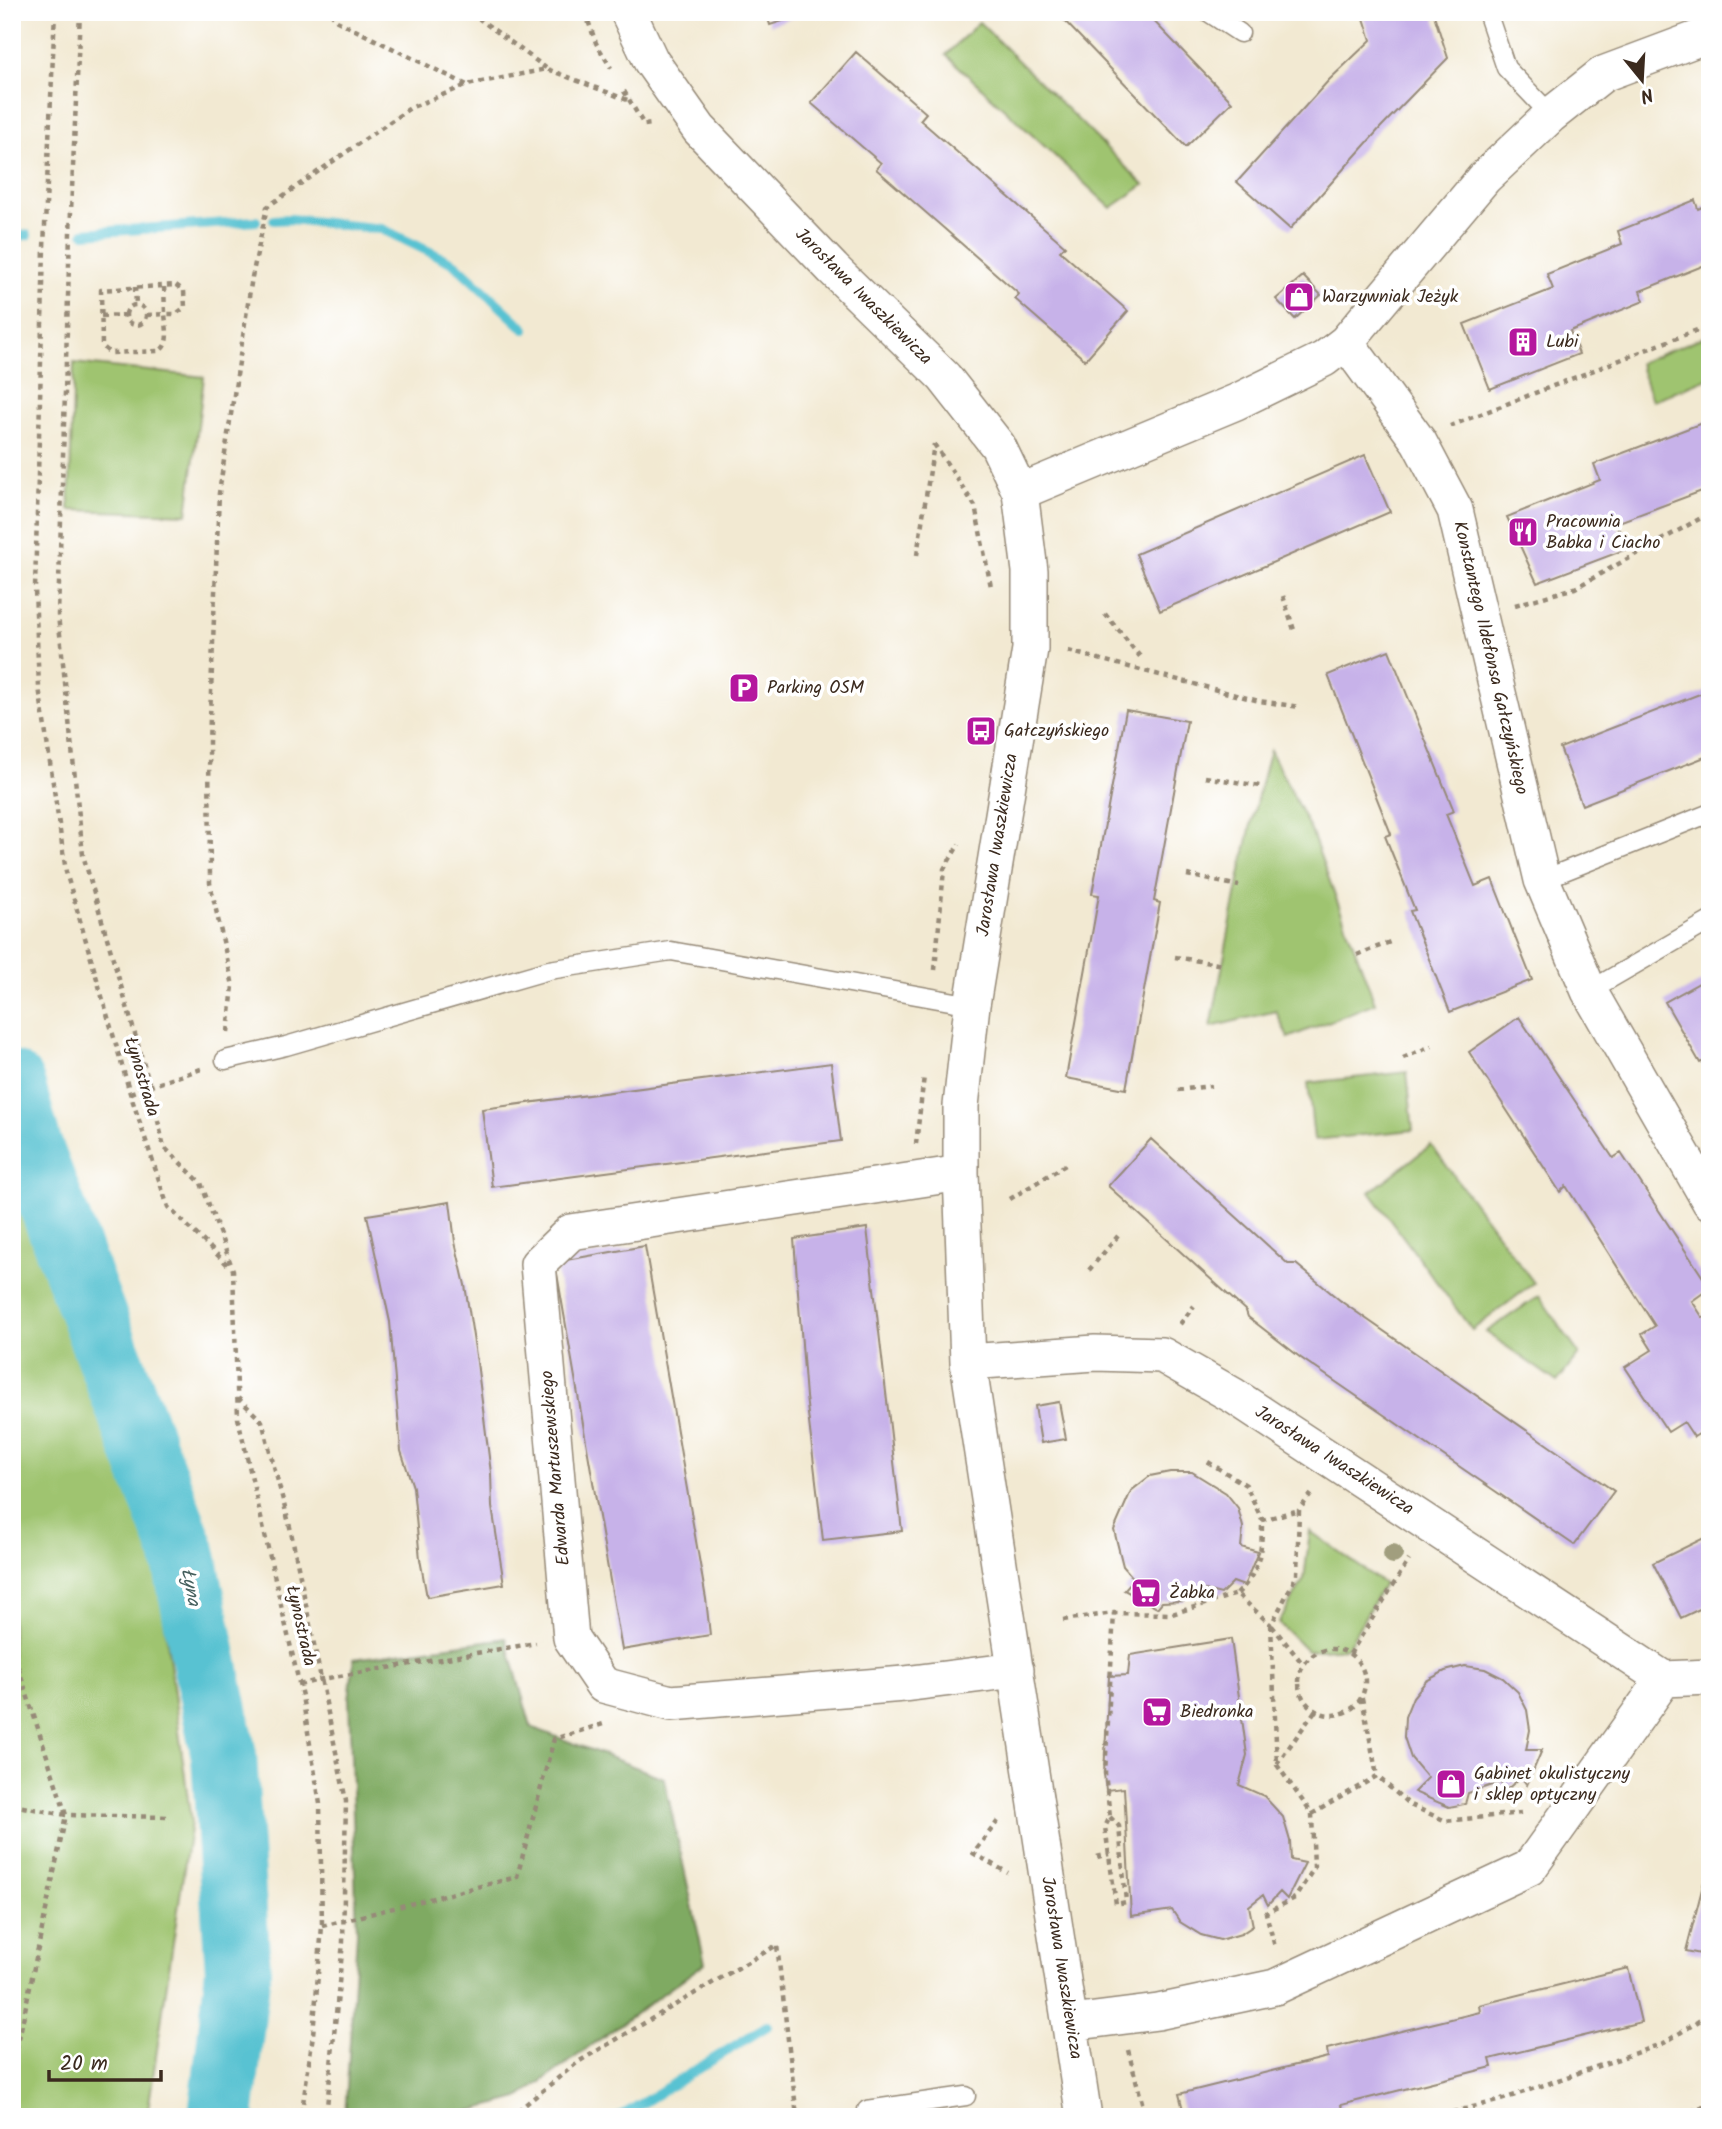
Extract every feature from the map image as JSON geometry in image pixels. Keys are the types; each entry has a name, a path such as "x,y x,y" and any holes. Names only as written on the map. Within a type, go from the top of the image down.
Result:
{"street":[{"name":"Jarosława Iwaszkiewicza","path":"628,12 651,61 699,129 833,269 944,377 998,446 1020,492 1030,571 1030,649 972,1006 961,1106 968,1362 1084,2117"},
{"path":"1020,492 1236,402 1324,359 1346,342 1484,178 1551,115 1603,74 1710,34"},
{"name":"Konstantego Ildefonsa Gałczyńskiego","path":"1346,342 1419,442 1455,510 1542,880 1589,991 1710,1202"},
{"name":"Edwarda Martuszewskiego","path":"961,1173 572,1233 538,1264 570,1637 603,1685 671,1703 904,1684 1016,1670"},
{"name":"Jarosława Iwaszkiewicza","path":"968,1362 1095,1353 1162,1355 1234,1396 1664,1679"},
{"path":"1071,2023 1158,2012 1275,1987 1530,1868 1664,1679 1710,1677"}],"lane":[{"path":"1208,12 1240,33"},
{"path":"1486,12 1506,68 1551,115"},
{"path":"1542,880 1710,813"},
{"path":"1589,991 1710,921"},
{"path":"225,1060 286,1046 549,970 671,951 972,1006"},
{"path":"868,2117 867,2110 966,2096"}],"path":[{"name":"Łynostrada","path":"55,12 44,247 34,589 39,687 66,872 130,1093 168,1207 233,1270 238,1418 299,1685 320,1804 322,1926 313,2035 301,2117"},
{"path":"80,12 69,247 58,615 83,855 150,1086 164,1147 201,1183 233,1270"},
{"path":"331,12 337,22 467,85"},
{"path":"470,12 547,69 630,101"},
{"path":"130,1093 225,1060 233,986 210,883 209,844 209,741 219,493 252,277 267,207 410,108 467,85 547,69"},
{"path":"147,315 165,314 176,314 185,307 184,291 181,287 164,285 101,290 102,346 110,353 159,351 164,348 166,344 165,314 164,285"},
{"path":"135,286 136,304"},
{"path":"136,304 145,309 147,315 144,321 135,325 126,315 128,309 136,304"},
{"path":"101,316 126,315"},
{"path":"1439,430 1710,325"},
{"path":"917,555 934,444 975,506 992,591"},
{"path":"1514,606 1575,588 1710,513"},
{"path":"1283,596 1294,630"},
{"path":"1105,614 1142,659"},
{"path":"1068,651 1259,701 1300,707"},
{"path":"1205,777 1260,786"},
{"path":"932,998 944,869 962,839"},
{"path":"1187,876 1239,886"},
{"path":"1357,955 1390,942"},
{"path":"1175,957 1223,965"},
{"path":"1404,1058 1432,1046"},
{"path":"917,1180 915,1160 925,1074"},
{"path":"1178,1090 1211,1086"},
{"path":"1010,1199 1067,1164"},
{"path":"1089,1270 1118,1236"},
{"path":"238,1398 262,1421 290,1527 346,1801 344,1921 326,2117"},
{"path":"1063,1620 1114,1613 1172,1614 1237,1594 1254,1571 1262,1550 1262,1520 1246,1485 1208,1462"},
{"path":"1275,1947 1266,1913 1295,1898 1314,1868 1312,1814 1277,1765 1271,1625 1297,1575 1300,1510 1313,1492"},
{"path":"1262,1520 1300,1510"},
{"path":"1350,1654 1409,1560"},
{"path":"1237,1594 1271,1625 1303,1664"},
{"path":"1110,1817 1119,1826 1126,1902 1116,1904 1105,1827 1110,1817 1105,1773 1114,1613"},
{"path":"299,1685 570,1637"},
{"path":"12,1648 66,1815 12,2072"},
{"path":"1362,1697 1346,1712 1336,1715 1315,1712 1301,1696 1298,1685 1303,1664 1321,1649 1333,1648 1350,1654 1361,1665 1365,1675 1362,1697 1377,1776 1410,1805 1446,1821 1521,1813"},
{"path":"1277,1765 1315,1712"},
{"path":"322,1926 517,1877 554,1739 606,1723"},
{"path":"1312,1814 1377,1776"},
{"path":"12,1805 66,1815 169,1817"},
{"path":"998,1821 973,1853 1009,1874"},
{"path":"1097,1857 1109,1854"},
{"path":"509,2117 578,2062 776,1945 796,2117"},
{"path":"1433,2117 1501,2100 1664,2043 1710,2014"},
{"path":"1127,2046 1146,2117"},
{"path":"1671,2117 1710,2105"}],"green space":[{"path":"979,22 1144,185 1111,208 946,55"},
{"path":"1710,334 1710,377 1652,401 1639,363"},
{"path":"74,363 204,377 187,514 69,510"},
{"path":"1270,750 1311,831 1375,1003 1288,1038 1276,1011 1211,1027 1245,853"},
{"path":"1407,1072 1413,1130 1314,1140 1308,1083"},
{"path":"12,1118 153,1534 191,1822 147,2117 12,2117"},
{"path":"1431,1145 1534,1283 1472,1330 1370,1192"},
{"path":"1539,1296 1579,1354 1557,1382 1486,1332"},
{"path":"1310,1531 1384,1584 1347,1648 1307,1651 1279,1623 1304,1579"},
{"path":"506,1638 531,1727 664,1778 705,1963 519,2098 447,2117 345,2117 357,1933 349,1699 354,1659"}],"building":[{"path":"766,12 808,12 808,13 770,25"},
{"path":"1056,12 1145,12 1232,102 1186,147"},
{"path":"1362,12 1433,12 1448,58 1381,127 1290,229 1237,182 1329,80 1371,40"},
{"path":"856,52 926,113 920,120 1065,246 1060,251 1128,311 1085,360 1015,299 1019,294 876,169 881,163 811,103"},
{"path":"1695,200 1698,209 1710,204 1710,263 1640,291 1644,301 1570,331 1579,354 1490,389 1464,324 1553,289 1547,274 1622,244 1618,231"},
{"name":"Warzywniak Jeżyk","path":"1303,276 1321,295 1295,319 1276,299"},
{"path":"1710,420 1710,488 1616,523 1627,549 1537,583 1507,517 1600,480 1594,464"},
{"path":"1365,455 1390,512 1160,611 1136,554"},
{"path":"1389,650 1454,811 1446,814 1475,886 1492,879 1532,980 1450,1012 1410,911 1415,910 1385,836 1391,834 1328,675"},
{"path":"1710,690 1710,755 1582,805 1560,748"},
{"path":"1126,710 1187,721 1154,901 1160,903 1126,1089 1066,1078 1099,895 1092,894"},
{"path":"1710,977 1710,1058 1700,1063 1665,1002"},
{"path":"1519,1017 1613,1158 1621,1153 1710,1288 1692,1301 1703,1318 1710,1314 1710,1427 1694,1437 1684,1422 1668,1432 1625,1367 1652,1350 1642,1334 1655,1326 1566,1186 1560,1192 1469,1052"},
{"path":"831,1063 841,1141 492,1187 482,1109"},
{"path":"1151,1139 1288,1264 1296,1264 1342,1302 1614,1491 1574,1545 1301,1358 1248,1317 1246,1311 1108,1186"},
{"path":"450,1202 477,1362 491,1473 492,1507 504,1584 427,1597 420,1559 413,1487 401,1451 390,1322 367,1215"},
{"path":"867,1228 902,1531 823,1540 806,1397 794,1239"},
{"path":"645,1246 710,1635 622,1650 555,1262"},
{"path":"1059,1402 1066,1439 1041,1443 1035,1406"},
{"path":"1192,1472 1226,1493 1238,1508 1243,1527 1241,1547 1258,1552 1244,1586 1233,1582 1221,1594 1205,1590 1186,1595 1184,1601 1162,1602 1157,1608 1124,1590 1134,1579 1123,1566 1114,1530 1131,1491 1150,1476"},
{"path":"1710,1535 1710,1604 1681,1618 1653,1563"},
{"path":"1231,1639 1247,1755 1239,1785 1264,1796 1283,1817 1290,1841 1291,1860 1305,1863 1287,1899 1280,1892 1268,1905 1263,1895 1249,1906 1253,1926 1241,1934 1220,1940 1201,1935 1180,1922 1172,1910 1131,1916 1124,1788 1106,1790 1104,1774 1109,1676 1128,1675 1130,1655"},
{"path":"1465,1666 1485,1669 1503,1678 1518,1692 1527,1710 1530,1730 1526,1750 1542,1750 1527,1785 1521,1777 1504,1792 1501,1782 1468,1793 1465,1804 1449,1807 1414,1792 1428,1778 1411,1758 1404,1737 1405,1717 1413,1697 1426,1681 1445,1671"},
{"path":"1710,1862 1710,1956 1686,1951"},
{"path":"1628,1968 1641,2022 1490,2059 1492,2067 1341,2105 1343,2114 1331,2117 1185,2117 1179,2094 1328,2057 1327,2049 1480,2012 1479,2005"}],"waterway":[{"path":"274,220 290,219 382,229 455,264 525,329"},
{"path":"84,233 256,221"},
{"path":"12,236 27,235"},
{"name":"Łyna","path":"12,1084 29,1145 183,1552 224,1756 238,1971 221,2117"},
{"path":"620,2117 767,2026"}],"place":[{"name":"Warzywniak Jeżyk","path":"1299,297"},
{"name":"Lubi","path":"1523,342"},
{"name":"Pracownia Babka i Ciacho","path":"1523,532"},
{"name":"Parking OSM","path":"744,688"},
{"name":"Gałczyńskiego","path":"981,731"},
{"name":"Żabka","path":"1146,1593"},
{"name":"Biedronka","path":"1157,1712"},
{"name":"Gabinet okulistyczny i sklep optyczny","path":"1451,1784"}]}
